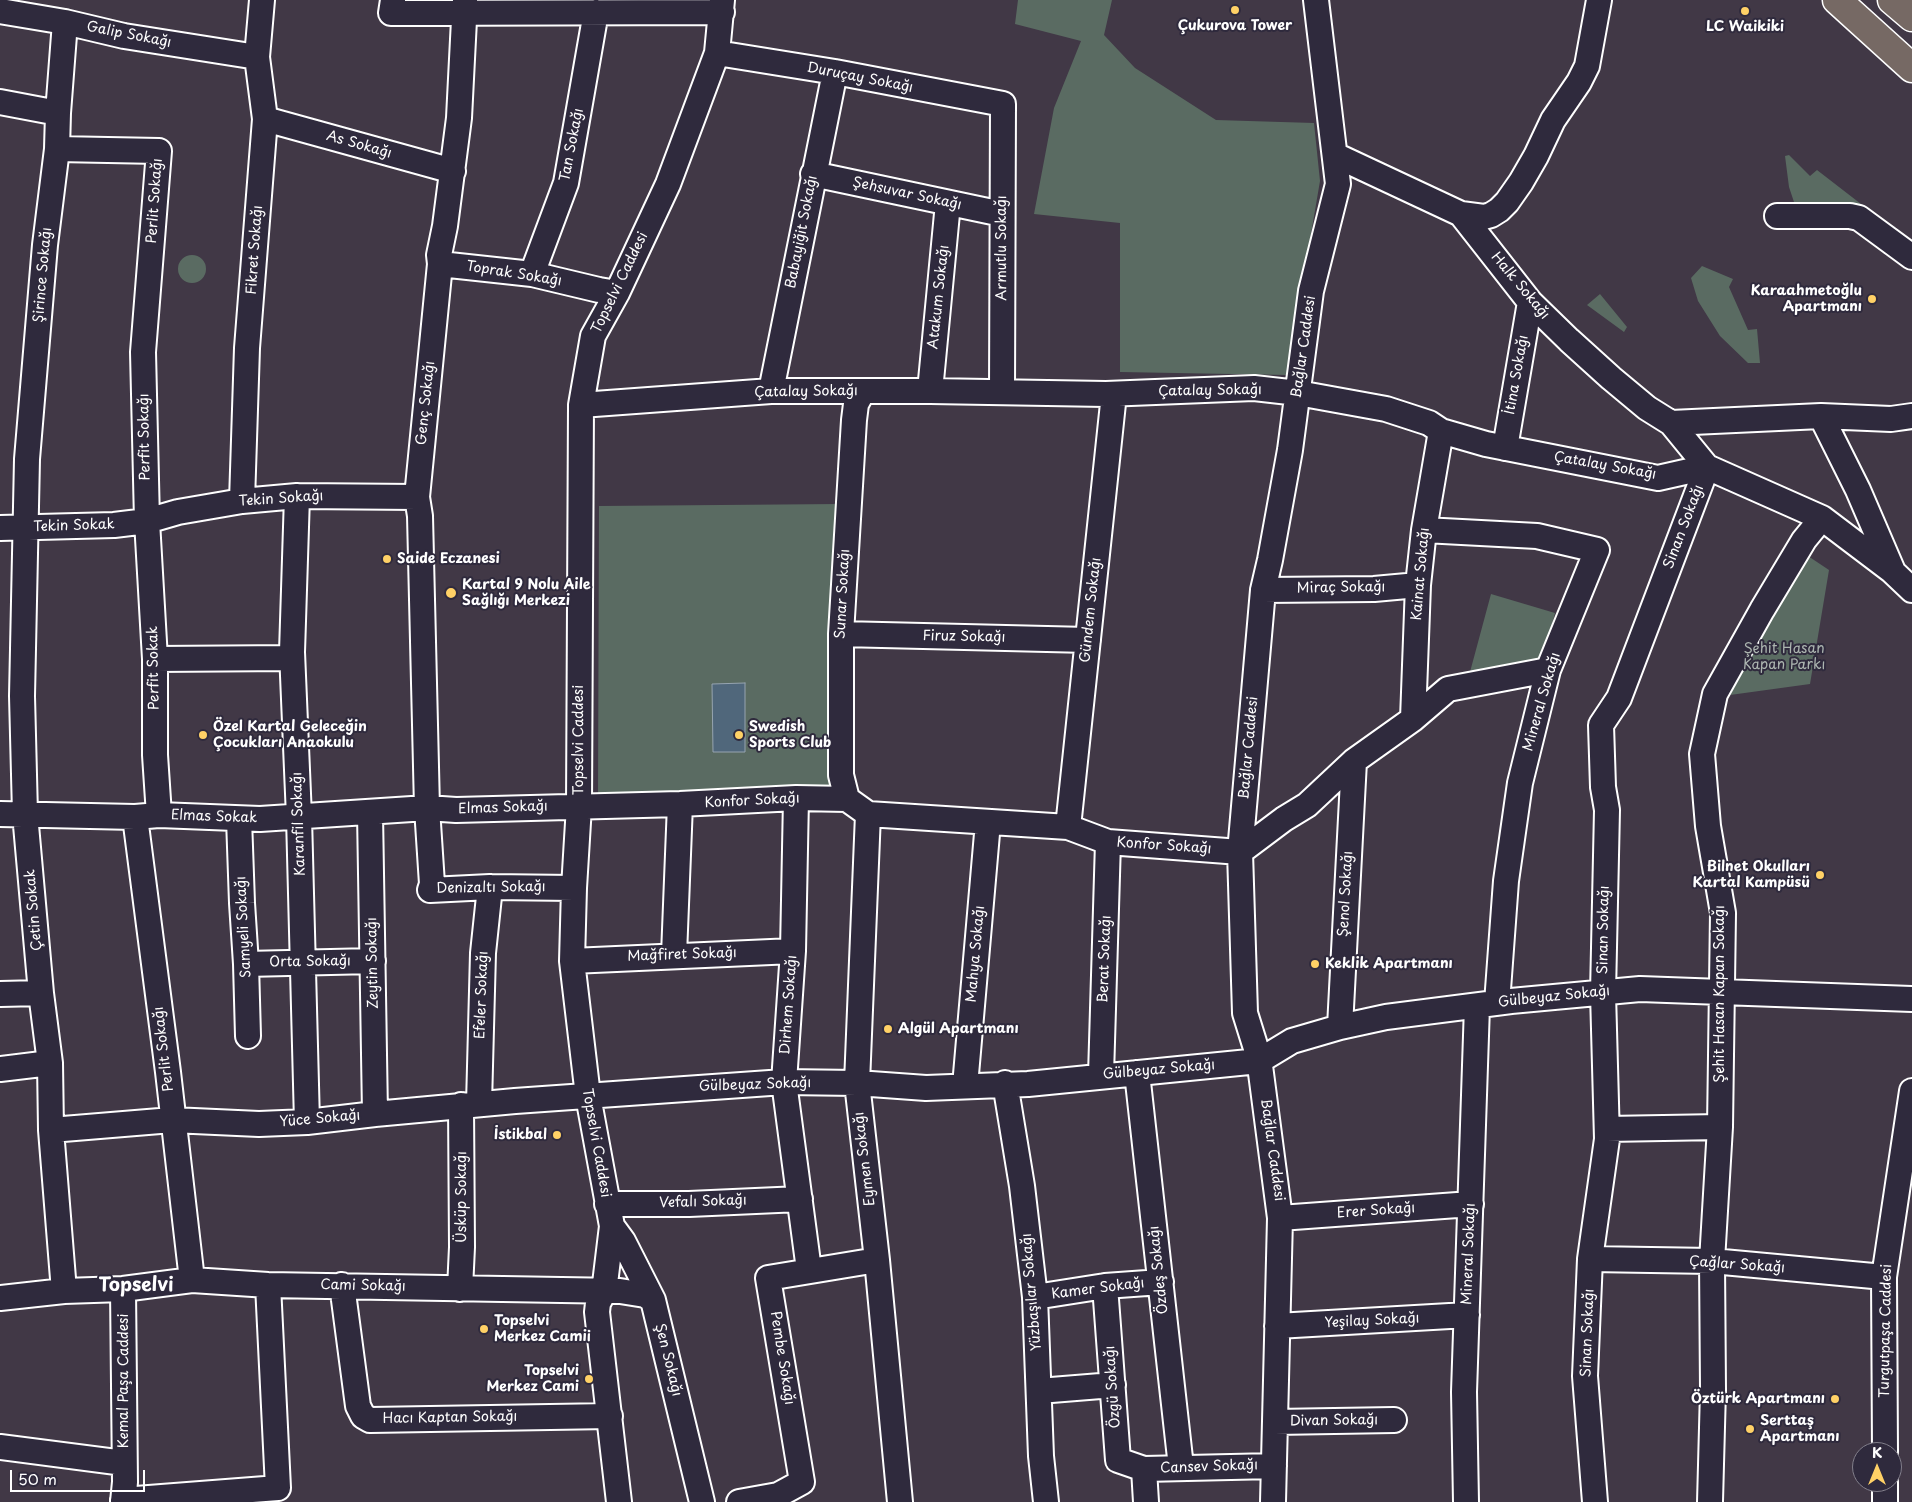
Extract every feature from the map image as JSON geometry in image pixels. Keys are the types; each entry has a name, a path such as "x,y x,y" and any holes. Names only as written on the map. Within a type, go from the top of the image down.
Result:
{"main road":[{"path":"1837,0 1912,68"},
{"path":"1892,0 1912,17"}],"street":[{"name":"Fikret Sokağı","path":"242,501 247,348 265,119 257,56 262,0"},
{"path":"393,0 392,13 465,6 596,12 722,6"},
{"name":"Bağlar Caddesi","path":"1273,1502 1280,1218 1259,1061 1245,1013 1240,852 1263,590 1290,450 1311,291 1338,184 1316,0"},
{"path":"1461,214 1484,217 1499,210 1507,202 1536,156 1553,120 1579,82 1587,66 1599,0"},
{"name":"Genç Sokağı","path":"427,808 420,516 417,497 440,264 439,255 453,171 465,6"},
{"name":"Topselvi Caddesi","path":"619,1502 597,1312 598,1303 604,1292 609,1215 588,1096 572,961 579,806 581,405 593,336 617,293 668,184 717,53 722,6"},
{"name":"Galip Sokağı","path":"0,11 65,22 124,36 257,56"},
{"name":"Tan Sokağı","path":"532,274 566,183 596,12"},
{"name":"Şirince Sokağı","path":"25,528 28,449 45,245 57,149 65,22"},
{"name":"Duruçay Sokağı","path":"717,53 835,72 1003,104"},
{"name":"Babayiğit Sokağı","path":"771,391 813,174 835,72"},
{"path":"0,102 58,113"},
{"name":"Armutlu Sokağı","path":"1002,392 1003,104"},
{"name":"As Sokağı","path":"265,119 453,171"},
{"name":"Perlit Sokağı","path":"57,149 159,152 143,352"},
{"name":"Halk Sokağı","path":"1335,155 1461,214 1530,302 1611,378 1648,408 1671,423 1707,467"},
{"name":"Şehsuvar Sokağı","path":"813,174 1002,214"},
{"name":"Atakum Sokağı","path":"930,390 948,203"},
{"path":"1777,216 1850,216 1859,218 1912,257"},
{"name":"Toprak Sokağı","path":"440,264 532,274 617,293"},
{"name":"İtina Sokağı","path":"1505,448 1530,302"},
{"name":"Perfit Sokağı","path":"143,352 147,521"},
{"name":"Çatalay Sokağı","path":"581,405 771,391 930,390 1114,394 1254,388 1298,393 1386,409 1429,423 1441,431 1505,448 1658,478 1707,467"},
{"name":"Sunar Sokağı","path":"847,799 841,775 841,634 854,420 856,404 863,391"},
{"name":"Gündem Sokağı","path":"1068,827 1114,394"},
{"path":"1671,423 1821,416 1891,419 1912,416"},
{"path":"1821,416 1858,490 1892,571"},
{"name":"Kainat Sokağı","path":"1413,719 1418,585 1424,530 1441,431"},
{"path":"1707,467 1822,518 1892,571 1912,590"},
{"name":"Sinan Sokağı","path":"1595,1502 1585,1376 1590,1259 1607,1129 1603,992 1606,810 1603,787 1601,725 1619,698 1707,467"},
{"name":"Tekin Sokağı","path":"147,521 178,512 242,501 297,496 417,497"},
{"name":"Karanfil Sokağı","path":"297,496 292,658 299,817 306,1122"},
{"name":"Şehit Hasan Kapan Sokağı","path":"1710,1502 1713,1390 1712,1261 1720,1127 1723,913 1708,826 1702,754 1715,694 1804,540 1822,518"},
{"name":"Tekin Sokak","path":"0,528 114,525 147,521"},
{"name":"Perfit Sokak","path":"147,521 155,659 155,755 159,815"},
{"name":"Çetin Sokak","path":"25,528 22,696 25,814 41,993 50,1063 51,1130 64,1291"},
{"name":"Mineral Sokağı","path":"1424,530 1537,536 1597,550 1548,670 1520,783 1487,1004 1471,1204 1463,1416 1466,1502"},
{"name":"Miraç Sokağı","path":"1263,590 1374,589 1418,585"},
{"name":"Firuz Sokağı","path":"841,634 1088,640"},
{"path":"155,659 292,658"},
{"path":"1240,852 1284,819 1307,805 1354,762 1413,719 1448,689 1548,670"},
{"name":"Şenol Sokağı","path":"1340,1027 1354,762"},
{"name":"Konfor Sokağı","path":"579,806 680,804 796,798 847,799"},
{"name":"Dirhem Sokağı","path":"796,798 793,951 784,1082 809,1270"},
{"path":"847,799 868,814"},
{"path":"674,955 680,804"},
{"name":"Elmas Sokağı","path":"427,808 456,810 579,806"},
{"name":"Elmas Sokak","path":"0,814 135,817 159,815 239,819 299,817 427,808"},
{"name":"Denizaltı Sokağı","path":"427,808 432,884 430,890 490,886 574,888"},
{"name":"Zeytin Sokağı","path":"370,812 375,1114"},
{"name":"Konfor Sokağı","path":"868,814 1068,827 1108,842 1240,852"},
{"name":"Eymen Sokağı","path":"868,814 857,1083 877,1260 900,1502"},
{"name":"Perlit Sokağı","path":"135,817 168,1072 172,1120 192,1280"},
{"name":"Samyeli Sokağı","path":"239,819 248,1036"},
{"name":"Mahya Sokağı","path":"965,1086 988,822"},
{"name":"Berat Sokağı","path":"1101,1076 1108,842"},
{"name":"Efeler Sokağı","path":"470,1105 490,886"},
{"name":"Mağfiret Sokağı","path":"572,961 793,951"},
{"name":"Orta Sokağı","path":"246,964 373,961"},
{"name":"Gülbeyaz Sokağı","path":"588,1096 784,1082 857,1083 926,1088 1005,1083 1028,1084 1259,1061 1292,1040 1386,1017 1487,1004 1640,989 1912,999"},
{"path":"0,994 41,993"},
{"path":"0,1069 50,1063"},
{"name":"Özdeş Sokağı","path":"1137,1073 1181,1467"},
{"name":"Yüzbaşılar Sokağı","path":"1005,1083 1022,1186 1035,1297 1041,1456 1046,1502"},
{"name":"Turgutpaşa Caddesi","path":"1885,1442 1884,1277 1912,1091"},
{"name":"Yüce Sokağı","path":"51,1130 172,1120 258,1124 306,1122 470,1105 588,1096"},
{"name":"Üsküp Sokağı","path":"460,1289 470,1105"},
{"path":"1607,1129 1720,1127"},
{"name":"Vefalı Sokağı","path":"609,1215 689,1204 800,1199"},
{"name":"Erer Sokağı","path":"1280,1218 1471,1204"},
{"name":"Şen Sokağı","path":"609,1215 653,1300 702,1502"},
{"name":"Çağlar Sokağı","path":"1590,1259 1712,1261 1884,1277"},
{"name":"Pembe Sokağı","path":"739,1502 778,1498 802,1482 768,1278 877,1260"},
{"name":"Cami Sokağı","path":"0,1298 64,1291 123,1290 192,1280 268,1285 342,1285 636,1293 645,1294 653,1300"},
{"name":"Kamer Sokağı","path":"1035,1297 1105,1286 1161,1282"},
{"path":"123,1501 278,1488 268,1285"},
{"name":"Hacı Kaptan Sokağı","path":"342,1285 358,1406 363,1416 370,1420 576,1415 610,1416"},
{"name":"Özgü Sokağı","path":"1105,1286 1118,1460 1144,1469"},
{"name":"Kemal Paşa Caddesi","path":"123,1290 123,1501"},
{"name":"Yeşilay Sokağı","path":"1278,1326 1467,1315"},
{"path":"1038,1391 1113,1385"},
{"name":"Divan Sokağı","path":"1275,1422 1394,1420"},
{"path":"0,1447 124,1463"},
{"name":"Cansev Sokağı","path":"1144,1469 1274,1466"},
{"path":"1144,1469 1146,1502"}],"green space":[{"path":"1018,0 1112,0 1104,35 1135,68 1216,120 1314,123 1320,181 1287,375 1120,372 1120,223 1034,214 1054,108 1081,41 1015,24"},
{"path":"1789,155 1810,176 1817,170 1861,204 1855,208 1803,205 1794,202 1789,187 1785,156"},
{"path":"192,255 202,259 206,269 202,279 192,283 182,279 178,269 182,259"},
{"path":"1702,266 1733,279 1729,287 1748,330 1757,329 1760,363 1748,363 1720,336 1698,301 1691,278"},
{"path":"1600,294 1627,327 1624,332 1587,305"},
{"path":"840,504 831,790 598,798 599,506"},
{"name":"Şehit Hasan Kapan Parkı","path":"1805,554 1829,570 1810,684 1730,695"},
{"path":"1491,594 1555,613 1542,663 1470,672"}],"water":[{"path":"745,683 745,752 713,752 712,684"}],"place":[{"name":"Çukurova Tower","path":"1235,10"},
{"name":"LC Waikiki","path":"1745,11"},
{"name":"Karaahmetoğlu Apartmanı","path":"1872,299"},
{"name":"Saide Eczanesi","path":"387,559"},
{"name":"Kartal 9 Nolu Aile Sağlığı Merkezi","path":"451,593"},
{"name":"Özel Kartal Geleceğin Çocukları Anaokulu","path":"203,735"},
{"name":"Swedish Sports Club","path":"739,735"},
{"name":"Bilnet Okulları Kartal Kampüsü","path":"1820,875"},
{"name":"Keklik Apartmanı","path":"1315,964"},
{"name":"Algül Apartmanı","path":"888,1029"},
{"name":"İstikbal","path":"557,1135"},
{"name":"Topselvi Merkez Camii","path":"484,1329"},
{"name":"Topselvi̇ Merkez Cami̇","path":"589,1379"},
{"name":"Öztürk Apartmanı","path":"1835,1399"},
{"name":"Serttaş Apartmanı","path":"1750,1429"}],"district":[{"name":"Topselvi","path":"136,1286"}]}
